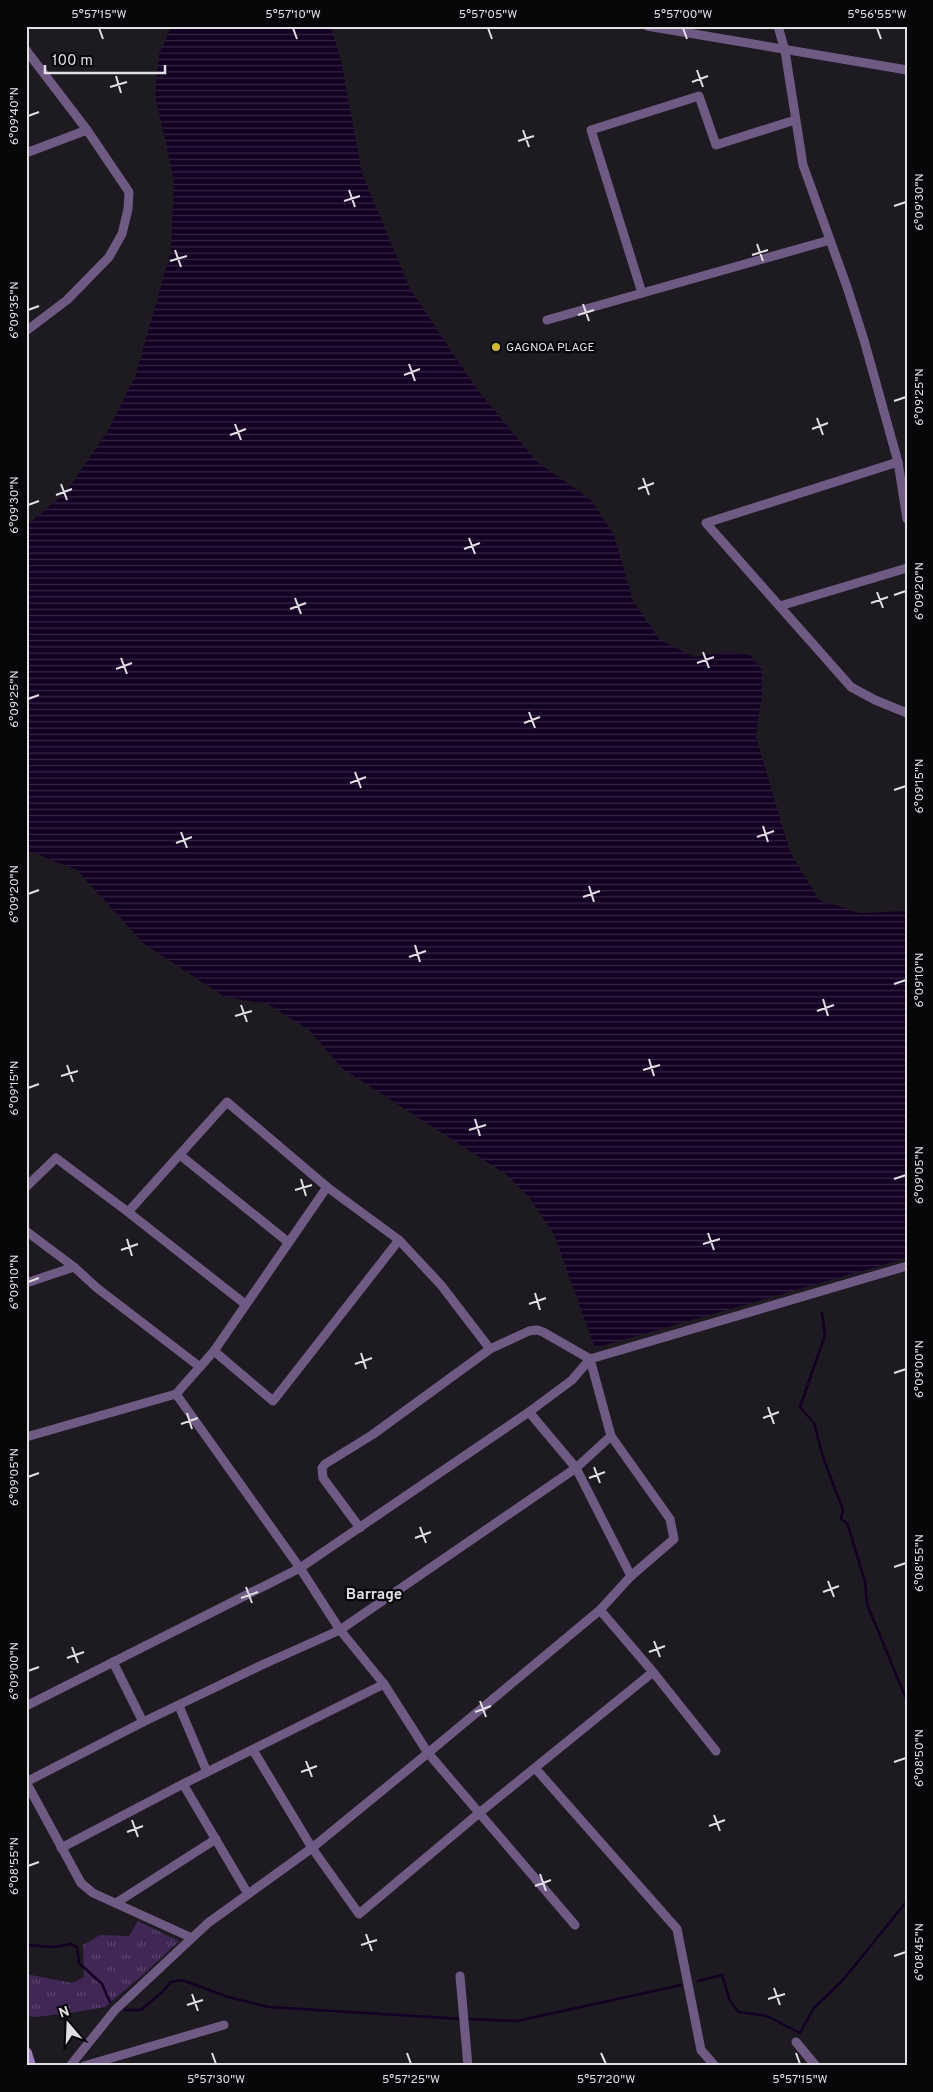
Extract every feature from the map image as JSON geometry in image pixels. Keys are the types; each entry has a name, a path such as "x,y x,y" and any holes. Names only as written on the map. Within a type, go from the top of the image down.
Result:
{"street":[{"path":"647,26 785,51 907,70"},
{"path":"778,26 785,51 803,165 864,340 898,462 907,519"},
{"path":"26,50 87,130 129,192 128,208 122,234 109,257 67,300 26,331"},
{"path":"642,293 591,130 699,96 716,145 795,120"},
{"path":"26,153 87,130"},
{"path":"547,320 830,240"},
{"path":"898,462 706,523 852,686 875,700 907,713"},
{"path":"780,606 907,568"},
{"path":"128,1212 228,1102 327,1187 399,1240 441,1285 490,1349"},
{"path":"180,1155 288,1242"},
{"path":"26,1187 56,1158 245,1304"},
{"path":"26,1437 176,1394 214,1351 327,1187"},
{"path":"26,1232 74,1267 97,1288 200,1367"},
{"path":"214,1351 273,1401 399,1240"},
{"path":"26,1706 300,1568 530,1412 572,1380 590,1360 907,1266"},
{"path":"26,1283 74,1267"},
{"path":"70,2066 115,2010 208,1923 312,1848 428,1753 600,1610 631,1576 674,1539 670,1519 611,1436 590,1360 537,1330 529,1331 490,1349 372,1435 325,1464 322,1468 323,1478 360,1528"},
{"path":"176,1394 300,1568 340,1630 384,1684 428,1753 478,1814 575,1925"},
{"path":"530,1412 576,1468 631,1576"},
{"path":"192,1938 93,1893 81,1883 26,1782 143,1722 340,1630 576,1468 611,1436"},
{"path":"600,1610 653,1672 716,1751"},
{"path":"113,1662 143,1722"},
{"path":"253,1750 312,1848 359,1914 478,1814 653,1672"},
{"path":"61,1848 182,1784 384,1684"},
{"path":"179,1706 207,1772"},
{"path":"535,1768 677,1929 701,2050 715,2066"},
{"path":"182,1784 248,1894"},
{"path":"116,1903 216,1840"},
{"path":"460,1976 468,2066"},
{"path":"84,2066 224,2026"},
{"path":"796,2042 816,2066"},
{"path":"26,2052 30,2066"}],"green space":[{"path":"138,1921 179,1941 105,2007 36,2017 26,2016 26,1974 72,1983 84,1977 83,1945 100,1935 129,1936"}],"shaded area":[{"path":"172,26 331,26 342,65 362,173 410,289 476,388 536,461 591,500 614,535 633,601 659,639 694,657 727,652 750,655 762,670 762,694 756,737 790,852 819,900 860,913 907,911 907,1258 595,1348 554,1234 529,1197 507,1175 343,1069 309,1030 268,1004 225,997 144,944 77,870 26,850 26,526 65,493 107,433 136,374 171,251 174,180 155,94 159,54"}],"waterway":[{"path":"822,1313 825,1335 800,1407 814,1423 823,1457 843,1510 841,1519 847,1523 865,1581 867,1604 907,1701"},
{"path":"698,1981 722,1975 730,2001 739,2012 767,2016 800,2033 813,2009 843,1980 907,1901"},
{"path":"26,1945 54,1947 71,1944 77,1947 79,1963 102,1984 110,2002"},
{"path":"125,2010 141,2010 171,1982 182,1980 228,1997 269,2007 463,2019"},
{"path":"466,2019 517,2021 681,1985"}],"place":[{"name":"GAGNOA PLAGE","path":"496,347"}],"district":[{"name":"Barrage","path":"374,1594"}]}
